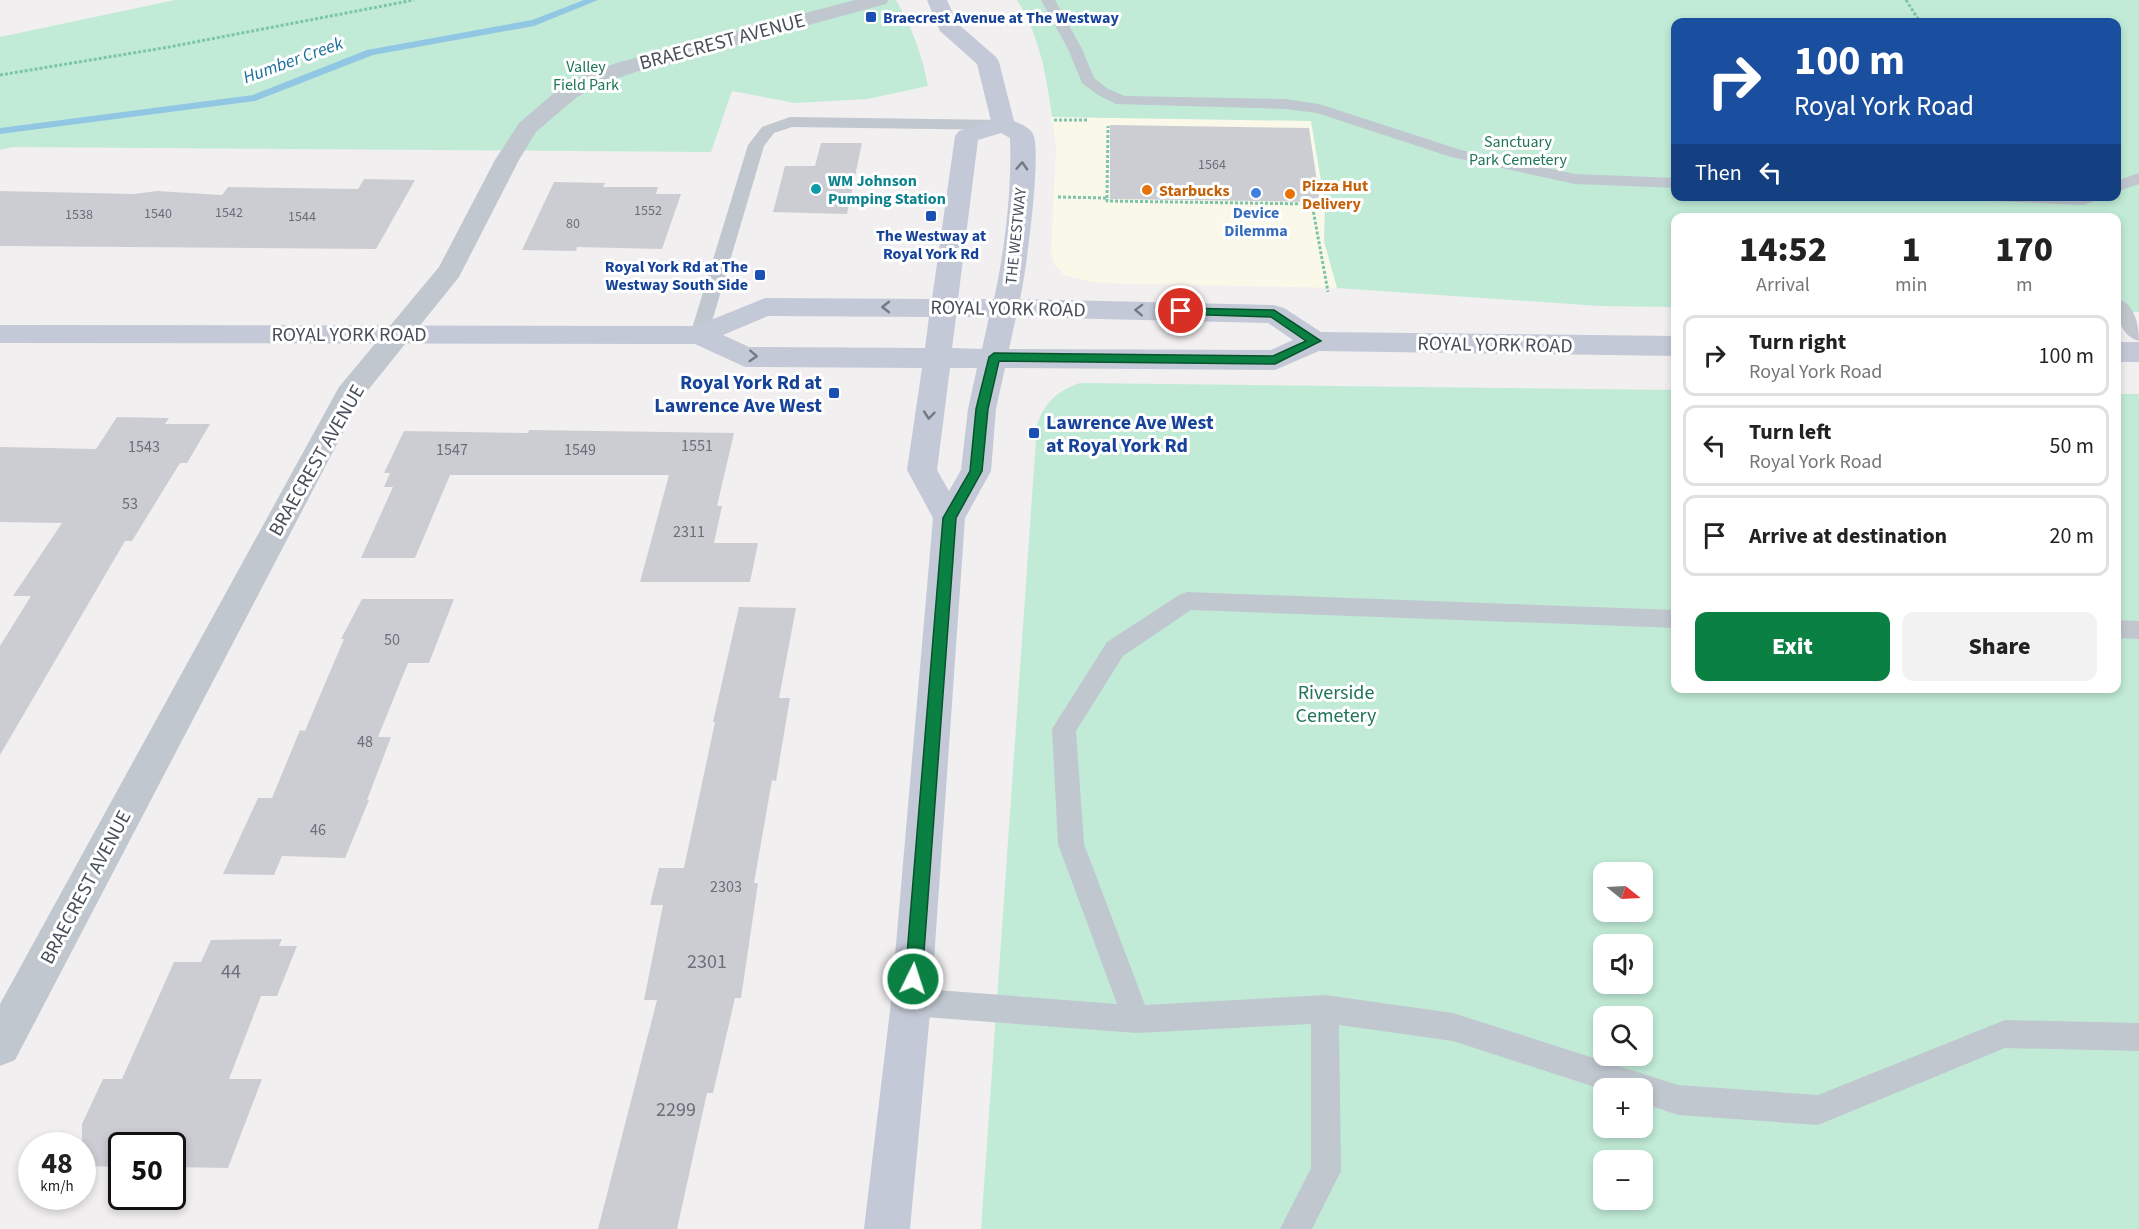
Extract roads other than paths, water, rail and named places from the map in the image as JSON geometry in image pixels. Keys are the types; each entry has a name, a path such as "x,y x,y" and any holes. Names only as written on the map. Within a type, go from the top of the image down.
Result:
{"main road":[{"path":"887,1229 911,1002 949,518 922,470 967,136 1003,125 988,62 948,26 937,0"},
{"name":"THE WESTWAY","path":"949,518 976,471 982,409 1013,272 1023,161 1022,135 1003,125"},
{"name":"ROYAL YORK ROAD","path":"0,334 699,335 765,307 945,307 1274,314 1315,341"},
{"name":"ROYAL YORK ROAD","path":"699,335 745,357 1275,360 1315,341 1671,346"},
{"path":"2121,352 2139,352"}],"street":[{"name":"BRAECREST AVENUE","path":"0,1045 349,394 450,271 507,160 527,128 569,92 595,78 628,67 879,0"}],"lane":[{"path":"1048,0 1075,49 1087,80 1103,92 1122,100 1285,104 1319,109 1457,154 1575,179 1671,183"},
{"path":"699,335 756,144 768,130 790,122 1003,125"},
{"path":"2121,185 2139,178"},
{"path":"2121,311 2139,335"},
{"path":"1137,1019 1071,844 1064,729 1115,650 1187,601 1671,619"},
{"path":"2121,629 2139,630"},
{"path":"911,1002 1137,1019 1325,1009 1453,1027 1678,1100 1818,1110 2006,1034 2139,1037"},
{"path":"1295,1229 1326,1171 1325,1009"}],"waterway":[{"name":"Humber Creek","path":"0,131 255,98 371,52 534,23 593,0"}],"place":[{"name":"Braecrest Avenue at The Westway","path":"871,17"},
{"name":"WM Johnson Pumping Station","path":"816,189"},
{"name":"Starbucks","path":"1147,190"},
{"name":"Device Dilemma","path":"1256,193"},
{"name":"Pizza Hut Delivery","path":"1290,194"},
{"name":"The Westway at Royal York Rd","path":"931,216"},
{"name":"Royal York Rd at The Westway South Side","path":"760,275"},
{"name":"Royal York Rd at Lawrence Ave West","path":"834,393"},
{"name":"Lawrence Ave West at Royal York Rd","path":"1034,433"}],"park label":[{"name":"Valley Field Park","path":"586,75"},
{"name":"Sanctuary Park Cemetery","path":"1518,150"},
{"name":"Riverside Cemetery","path":"1336,704"}]}
